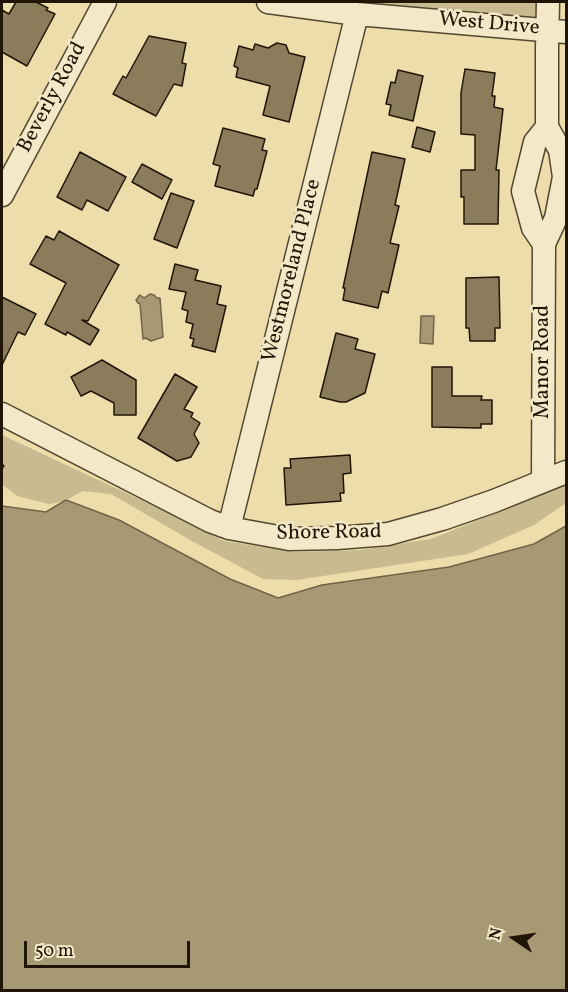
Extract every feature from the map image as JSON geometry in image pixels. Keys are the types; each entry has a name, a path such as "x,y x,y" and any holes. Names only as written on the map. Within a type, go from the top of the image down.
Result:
{"street":[{"name":"Beverly Road","path":"2,195 105,2"},
{"name":"West Drive","path":"268,2 357,14 557,31"},
{"name":"Manor Road","path":"544,244 533,228 523,191 535,142 547,127 557,31 548,2"},
{"name":"Westmoreland Place","path":"229,528 357,14"},
{"name":"Manor Road","path":"543,481 544,244 556,218 564,177 560,150 547,127"},
{"name":"Shore Road","path":"2,414 229,528 289,539 388,534 494,501 567,472"}],"shaded area":[{"path":"288,2 550,2 550,29"},
{"path":"150,294 160,298 163,337 151,341 143,339 140,304 136,300 140,295 144,298"},
{"path":"421,316 434,316 433,344 420,343"},
{"path":"2,435 224,541 294,552 361,550 431,539 496,513 554,486 566,483 566,504 534,525 468,554 297,580 263,579 111,494 83,491 66,500 119,520 230,579 278,598 322,585 449,567 534,544 566,526 380,722 2,506 46,512 64,501 49,504 17,496 2,484"},
{"path":"66,500 119,520 230,579 278,598 322,585 449,567 534,544 566,526 566,990 2,990 2,506 46,512"}],"building":[{"path":"16,2 36,2 55,14 27,66 2,52 2,10 9,14"},
{"path":"149,36 186,43 182,63 186,64 182,86 174,84 156,116 113,94 123,76 126,78"},
{"path":"277,43 286,45 289,53 305,57 289,122 263,115 270,86 236,77 238,68 234,66 239,46 253,50 255,44 268,48"},
{"path":"465,69 495,73 492,96 495,96 494,107 503,109 496,170 499,170 498,224 464,224 461,170 475,170 475,135 461,134 461,93"},
{"path":"398,70 423,76 413,121 389,115 391,105 386,104 391,82 395,83"},
{"path":"417,127 435,132 430,152 412,147"},
{"path":"223,128 265,139 262,150 267,151 253,196 215,186 220,166 213,164"},
{"path":"80,152 126,177 108,211 87,200 82,210 57,197"},
{"path":"372,152 405,159 395,205 399,206 390,243 399,245 388,293 382,291 378,308 343,300 345,288 343,288"},
{"path":"142,164 172,180 162,199 132,182"},
{"path":"171,193 194,201 177,248 154,239"},
{"path":"59,231 119,265 88,321 82,320 99,330 90,345 67,332 66,335 45,324 66,283 30,264 46,236 54,240"},
{"path":"175,264 198,270 195,280 221,286 217,304 226,306 215,352 192,346 194,339 190,338 193,324 186,322 188,311 182,309 186,292 169,289"},
{"path":"499,277 500,328 495,328 495,341 470,341 469,328 466,328 466,278"},
{"path":"2,297 36,314 25,335 18,332 2,365"},
{"path":"336,333 358,339 355,349 375,354 365,393 346,402 320,397"},
{"path":"102,360 136,380 136,415 114,415 114,403 91,391 81,396 71,377"},
{"path":"432,367 452,367 452,396 482,396 481,400 492,400 492,424 481,424 481,428 432,427"},
{"path":"175,374 197,387 184,409 193,413 191,417 200,423 194,434 199,443 191,457 177,461 138,438"},
{"path":"350,455 351,473 343,474 344,493 340,493 341,501 286,505 284,468 291,468 290,459"}]}
